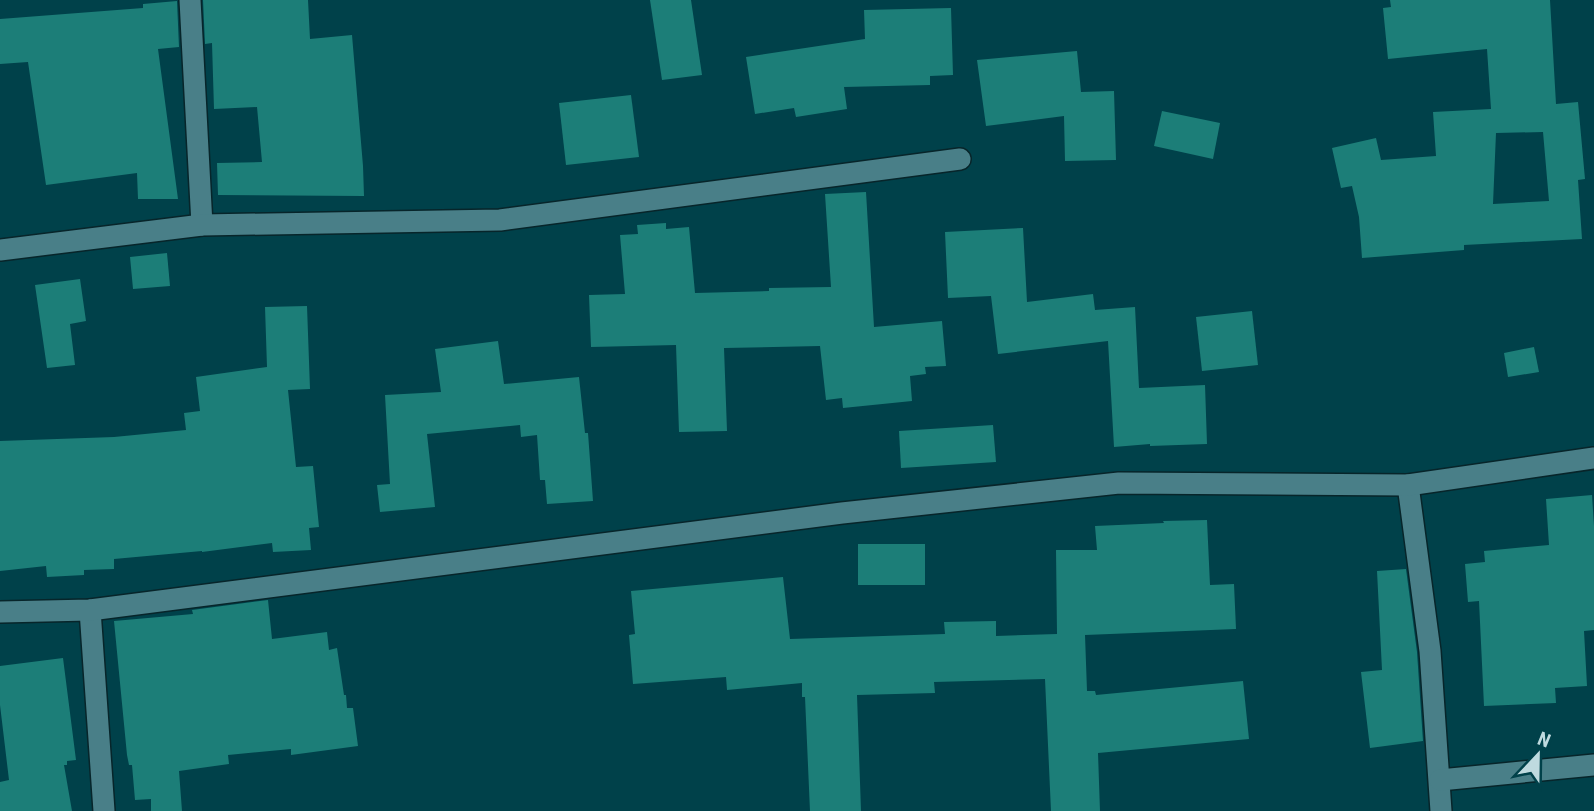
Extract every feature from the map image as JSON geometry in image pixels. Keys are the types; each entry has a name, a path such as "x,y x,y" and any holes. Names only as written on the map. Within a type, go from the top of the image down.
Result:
{"street":[{"path":"190,0 202,225"},
{"path":"0,250 202,225 500,220 960,159"},
{"path":"0,612 90,610 842,513 1119,483 1408,485 1594,458"},
{"path":"1408,485 1430,651 1441,811"},
{"path":"90,610 104,811"},
{"path":"1440,780 1594,765"}],"building":[{"path":"203,0 308,0 310,39 352,35 364,196 218,195 217,163 262,162 257,107 214,109 212,43 205,44"},
{"path":"650,0 691,0 702,75 662,80"},
{"path":"1390,0 1550,0 1556,104 1578,102 1585,179 1578,180 1582,239 1464,245 1464,250 1362,258 1359,217 1352,186 1341,188 1332,148 1376,138 1381,160 1436,156 1433,112 1491,109 1487,49 1388,59 1383,8 1391,7","holes":["1543,132 1549,201 1493,204 1496,133"]},
{"path":"177,1 179,47 158,49 178,199 138,199 137,173 46,185 28,62 0,64 0,19 143,8 143,4"},
{"path":"951,8 953,75 930,76 930,85 844,87 847,109 796,117 794,108 755,114 746,57 865,39 864,10"},
{"path":"1077,51 1081,92 1114,91 1116,160 1065,161 1064,116 986,126 977,60"},
{"path":"631,95 639,157 566,165 559,103"},
{"path":"1162,111 1220,123 1213,159 1154,146"},
{"path":"866,192 874,327 942,321 946,366 925,367 926,374 910,376 912,401 843,408 842,398 826,400 820,346 724,348 727,431 679,432 676,345 591,347 589,295 625,294 620,235 638,234 637,225 666,223 666,229 689,227 695,293 831,287 825,194"},
{"path":"1023,228 1027,302 1093,294 1095,310 1135,307 1139,388 1205,385 1207,444 1114,447 1108,341 998,354 991,296 948,298 945,232"},
{"path":"167,253 170,286 133,289 130,257"},
{"path":"80,279 86,321 70,324 75,365 47,368 35,285"},
{"path":"307,306 310,389 288,390 296,467 313,466 319,527 309,528 311,550 273,552 272,543 114,559 114,569 84,570 84,575 47,577 46,566 0,571 0,441 114,437 186,430 184,413 200,411 196,377 267,367 265,307"},
{"path":"1252,311 1258,365 1202,371 1196,317"},
{"path":"498,341 504,384 579,377 585,433 588,433 593,501 547,504 545,480 540,480 537,435 521,437 520,425 427,434 435,507 380,512 377,485 390,484 385,395 441,392 435,349"},
{"path":"1534,347 1539,372 1508,377 1504,353"},
{"path":"993,425 996,462 901,468 899,431"},
{"path":"1592,495 1594,630 1584,631 1587,686 1555,688 1556,703 1484,706 1479,601 1468,602 1465,564 1485,562 1484,551 1549,545 1546,499"},
{"path":"1207,520 1210,585 1234,584 1236,629 1085,635 1087,691 1095,691 1096,695 1243,681 1249,739 1098,753 1100,811 1051,811 1045,679 934,682 935,693 857,695 861,811 810,811 805,697 802,697 802,683 727,690 726,677 633,684 629,635 635,634 631,591 783,577 790,639 945,634 944,622 996,621 996,636 1057,634 1056,550 1097,550 1095,526"},
{"path":"858,544 925,544 925,585 858,585"},
{"path":"1406,569 1417,652 1423,741 1370,748 1361,672 1382,670 1377,571"},
{"path":"268,600 272,639 327,632 329,650 337,648 347,708 353,708 358,746 291,755 291,749 228,755 229,764 179,771 182,811 151,811 151,799 135,800 132,765 129,765 127,755 114,621 193,614 192,610"},
{"path":"63,658 76,760 67,761 67,765 64,765 72,811 0,811 0,782 9,780 0,705 0,666"}]}
